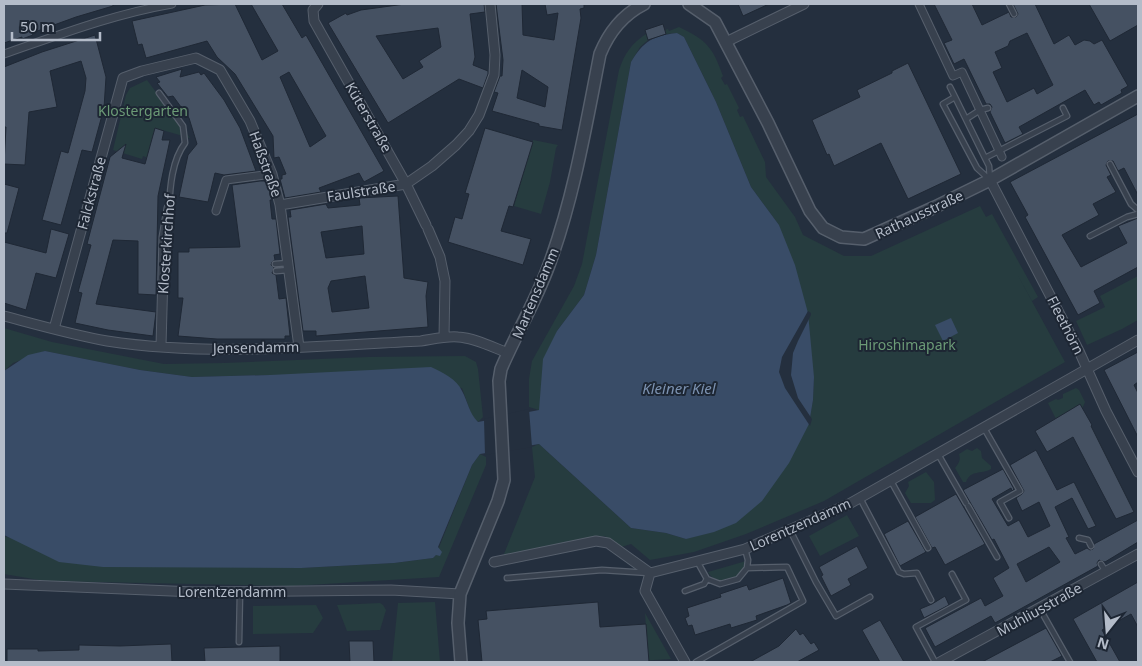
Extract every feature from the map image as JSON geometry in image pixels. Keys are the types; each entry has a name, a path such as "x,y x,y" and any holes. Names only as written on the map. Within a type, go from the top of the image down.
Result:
{"street":[{"path":"4,54 132,12 169,4"},
{"name":"Faulstraße","path":"280,205 406,184 432,166 456,145 469,131 479,115 494,75 495,65 490,4"},
{"name":"Martensdamm","path":"461,662 458,623 460,594 502,490 504,480 499,381 501,369 549,265 569,202 600,54 607,38 620,22 630,11 644,4"},
{"name":"Rathausstraße","path":"689,4 716,22 810,211 823,228 842,237 864,239 990,180 1138,96"},
{"path":"726,42 804,4"},
{"path":"919,4 953,76 962,72 984,109 1001,154"},
{"name":"Küterstraße","path":"312,6 314,21 406,184 440,257 445,281 444,337"},
{"name":"Haßstraße","path":"142,71 196,58 220,70 250,121 272,174 280,205 299,347"},
{"name":"Falckstraße","path":"54,329 123,78 142,71"},
{"path":"216,211 226,180 272,174"},
{"name":"Fleethörn","path":"990,180 1079,351 1106,411 1138,472"},
{"name":"Klosterkirchhof","path":"161,346 164,237 169,208"},
{"name":"Jensendamm","path":"4,316 106,341 161,346 236,350 422,341 444,337 460,337 508,353"},
{"name":"Lorentzendamm","path":"650,573 746,549 860,498 1138,340"},
{"path":"494,562 596,541 608,543 650,573 645,592 685,662"},
{"name":"Muhliusstraße","path":"940,662 1040,609 1104,568 1138,554"},
{"name":"Lorentzendamm","path":"4,584 180,592 391,590 460,594"}],"lane":[{"path":"1009,4 1014,14"},
{"path":"950,87 989,166 990,180"},
{"name":"Klosterkirchhof","path":"159,93 183,126 185,143 180,150 170,188 169,208"},
{"path":"955,97 943,104 977,168 990,180"},
{"path":"985,158 1001,154 1067,116 1063,108"},
{"path":"966,119 984,109"},
{"path":"1090,236 1138,212 1131,204 1110,164"},
{"path":"275,264 288,267"},
{"path":"276,271 288,267"},
{"path":"984,428 1020,491 1000,502 1009,518"},
{"path":"938,454 997,557"},
{"path":"891,481 928,548"},
{"path":"860,498 899,572 904,574 917,573 931,600"},
{"path":"789,529 836,616 870,597"},
{"path":"1079,538 1088,540 1091,546"},
{"path":"697,561 707,579 720,584 738,579 747,568 746,549"},
{"path":"696,662 803,601 787,567 747,568"},
{"path":"507,578 602,570 650,573"},
{"path":"935,662 916,627 966,600 952,574"},
{"path":"685,591 704,584 707,579"},
{"path":"239,642 240,592"},
{"path":"1040,609 1070,662"}],"green space":[{"name":"Hiroshimapark","path":"679,27 703,41 716,58 723,76 721,78 725,85 727,84 739,108 737,110 740,117 743,116 765,162 766,177 795,217 803,235 844,256 871,256 980,206 986,217 992,214 1038,297 1032,301 1016,272 1065,362 824,501 746,534 694,552 650,560 631,544 615,549 605,536 577,540 502,559 535,477 532,447 539,444 631,528 666,533 686,539 809,424 814,377 779,225 751,187 716,102 684,37 677,33 666,34 665,30 668,29 669,31"},
{"path":"646,34 648,40 640,47 631,62 596,255 584,295 557,331 539,410 529,407 529,379 532,361 574,286 582,264 619,70 629,49"},
{"name":"Klostergarten","path":"147,80 190,138 155,128 148,158 143,156 142,159 113,150 126,95 130,88"},
{"path":"533,140 558,145 541,214 514,206"},
{"path":"1138,276 1138,320 1087,345 1076,321 1105,307 1100,296"},
{"path":"4,328 52,342 164,364 368,357 465,356 476,362 483,417 478,422 472,416 462,388 270,375 192,377 140,370 45,351 13,363 4,371"},
{"path":"1076,388 1085,402 1082,409 1056,419 1048,403 1063,398 1063,394"},
{"path":"977,448 981,451 982,458 991,466 991,469 973,474 966,482 963,482 955,468 960,458 959,454 967,449 972,451"},
{"path":"480,454 486,457 486,465 439,577 292,586 45,581 4,574 4,536 301,568 394,563 433,558 436,555 472,465"},
{"path":"926,472 934,482 935,500 931,503 911,503 905,493 909,486 908,482"},
{"path":"847,515 859,536 820,556 809,536"},
{"path":"746,561 741,573 728,580 714,578 708,572"},
{"path":"435,602 440,662 392,662 398,603"},
{"path":"380,603 386,610 380,630 347,631 337,605"},
{"path":"316,605 323,618 313,633 253,634 253,606"},
{"path":"645,613 671,659 638,661 648,657"}],"water":[{"name":"Kleiner Kiel","path":"677,33 684,37 716,102 751,187 779,225 795,265 808,313 814,377 809,424 789,463 762,501 736,523 714,532 686,539 666,533 631,528 539,444 480,454 472,465 438,547 442,552 440,556 436,555 433,558 394,563 301,568 103,567 59,562 4,535 4,371 28,355 45,351 140,370 192,377 431,367 457,383 478,422 539,410 543,359 557,331 584,295 596,255 631,62 645,44 655,38"},
{"path":"951,318 958,333 943,341 935,325"}],"pier":[{"path":"808,311 811,315 793,353 791,375 798,398 812,419 810,426 785,388 779,372 782,357"},
{"path":"529,409 532,447 485,455 484,419"}],"building":[{"path":"4,4 113,4 113,6 76,17 32,33 33,35 22,39 22,37 4,43"},
{"path":"235,4 262,60 278,51 251,4 282,4 302,38 306,35 384,171 364,182 359,173 319,188 321,192 285,198 280,179 282,179 282,175 286,174 279,157 274,158 273,136 235,74 217,57 207,41 146,58 142,44 138,45 132,21 205,5","holes":["289,72 326,136 310,147 280,77"]},
{"path":"405,4 484,4 485,12 470,14 475,57 473,65 488,71 483,88 459,79 388,123 328,23 346,13 347,15 361,10","holes":["438,28 441,47 419,61 423,67 403,79 376,36"]},
{"path":"496,4 522,4 523,35 554,40 558,13 547,15 545,4 584,4 584,8 580,9 581,18 562,130 539,126 539,124 492,111 498,93 494,92 500,76 502,76 503,60","holes":["522,70 548,87 545,107 517,98"]},
{"path":"738,4 769,4 743,16"},
{"path":"934,4 972,4 982,25 1009,12 1011,17 1016,17 1018,14 1013,4 1035,4 1054,44 1069,35 1075,45 1084,40 1094,44 1102,40 1128,86 1121,90 1122,93 1101,105 1099,102 1094,105 1085,90 1019,127 1023,134 1005,143 990,112 992,107 990,104 986,104 964,59 954,64 944,43 952,40","holes":["1027,33 1053,85 1037,94 1034,88 1007,102 993,72 1002,68 995,52 1008,46 1010,41"]},
{"path":"1089,4 1138,4 1138,25 1110,41"},
{"path":"663,24 666,34 648,40 645,30"},
{"path":"95,35 106,77 104,108 92,152 82,150 61,225 42,220 61,151 68,153 85,91 86,78 81,61 50,71 57,107 29,112 25,165 4,164 6,127 4,127 4,67 42,52"},
{"path":"908,63 961,174 908,199 881,143 834,166 829,154 827,155 812,120 860,97 857,90"},
{"path":"182,69 180,77 199,72 201,75 204,73 224,100 240,128 256,171 224,175 215,173 208,202 179,197 188,155 197,144 189,118 173,96 168,97 157,83 160,82 156,77"},
{"path":"1138,114 1138,195 1124,168 1118,171 1113,161 1108,161 1106,165 1111,175 1107,177 1116,192 1093,204 1099,215 1062,235 1081,267 1127,243 1118,226 1138,218 1138,267 1094,291 1100,303 1078,315 1025,217 1028,215 1010,182"},
{"path":"155,128 164,131 162,140 170,140 158,196 156,295 138,294 138,241 113,240 96,304 156,312 153,336 75,323 82,293 78,292 91,245 87,244 110,157 126,144 122,158 145,164"},
{"path":"485,128 533,142 513,207 509,206 501,231 531,239 523,265 448,242 455,217 462,219 469,194 465,193"},
{"path":"267,181 272,200 270,200 272,219 276,219 280,254 274,255 275,260 271,265 274,268 272,273 276,275 279,299 286,298 290,336 285,336 285,339 217,339 178,336 183,298 178,298 178,252 189,252 189,248 240,247 232,185"},
{"path":"4,184 19,188 7,233 4,233"},
{"path":"398,196 404,278 428,282 426,296 428,327 316,336 316,331 303,331 288,217 291,217 290,210 326,204 328,208 360,205 359,198","holes":["362,226 364,254 326,258 321,232","365,276 369,308 332,312 328,288 331,281"]},
{"path":"51,229 69,234 56,278 36,273 26,310 4,303 4,242 46,253"},
{"path":"1138,352 1138,382 1134,385 1138,393 1138,437 1104,370"},
{"path":"1080,404 1134,512 1116,519 1073,437 1047,452 1035,431"},
{"path":"1036,450 1057,490 1074,482 1096,526 1088,529 1072,498 1055,507 1069,537 1066,538 1075,554 1087,548 1093,549 1094,544 1138,520 1138,542 1105,562 1099,560 1098,566 995,623 991,616 935,647 925,628 981,598 985,606 1003,596 993,578 1009,568 994,539 992,540 963,490 1003,469 1014,489 1012,491 1011,488 992,499 1008,526 1019,520 1028,537 1050,526 1039,502 1022,511 1016,498 1024,491 1010,465","holes":["1049,547 1060,562 1026,582 1017,564"]},
{"path":"956,494 985,544 945,565 935,547 932,548 915,517"},
{"path":"908,521 926,552 900,566 884,534"},
{"path":"857,546 868,568 848,579 851,585 831,596 821,576 823,575 819,567"},
{"path":"783,578 791,603 756,616 757,620 731,628 730,624 695,635 692,625 688,626 685,618 689,616 687,608 721,597 720,594 747,585 749,590"},
{"path":"1138,582 1138,627 1131,614 1102,630 1120,662 1097,662 1073,619"},
{"path":"945,596 949,605 924,618 920,609"},
{"path":"598,602 600,627 646,624 649,662 482,662 478,620 487,619 486,611"},
{"path":"880,620 904,662 880,662 862,630"},
{"path":"1046,628 1062,656 1050,662 982,662"},
{"path":"796,629 800,635 803,633 811,644 814,642 819,650 797,662 750,662 779,646"},
{"path":"349,641 373,641 374,662 350,662"},
{"path":"171,644 172,662 7,662 7,649 38,649 38,651 79,650 79,645"},
{"path":"280,646 280,662 205,662 204,648"}]}
